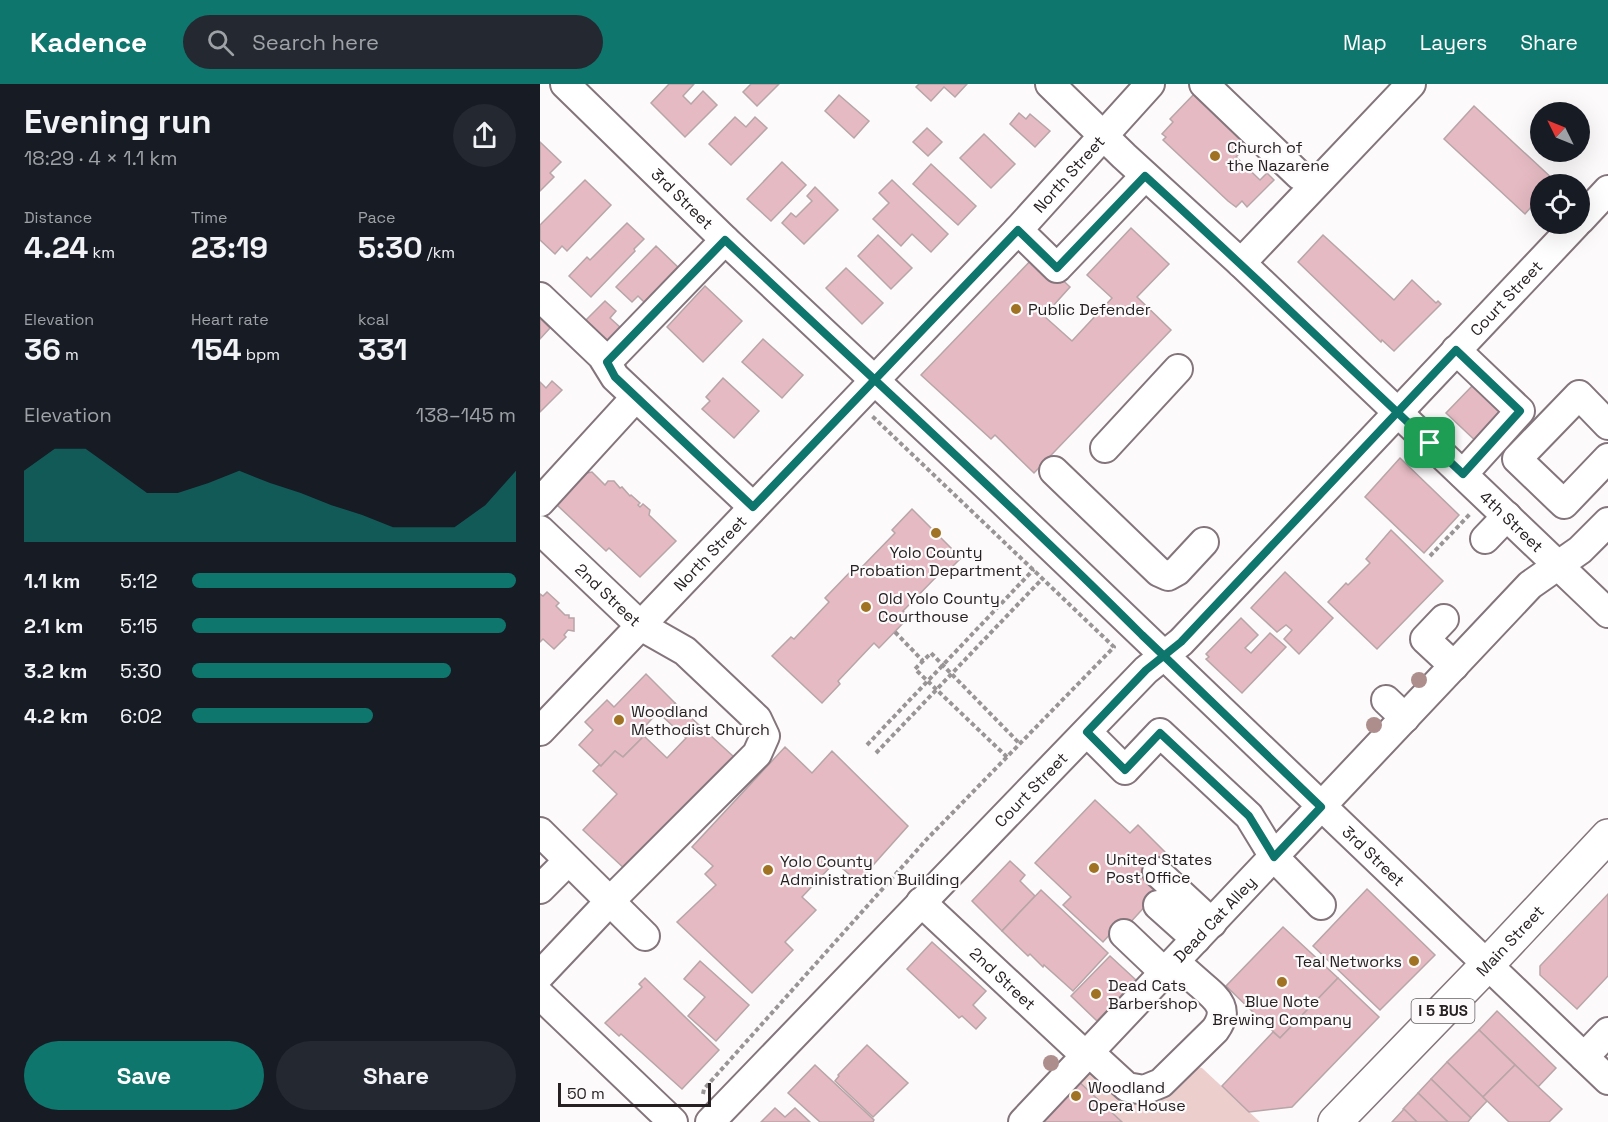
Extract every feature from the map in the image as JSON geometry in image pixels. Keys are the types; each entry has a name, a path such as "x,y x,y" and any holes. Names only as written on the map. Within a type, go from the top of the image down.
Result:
{"main road":[{"name":"Main Street","path":"1335,1122 1608,836"}],"street":[{"name":"3rd Street","path":"565,84 725,240 1608,1080"},
{"name":"4th Street","path":"1050,84 1608,613"},
{"name":"North Street","path":"540,731 1018,230 1150,84"},
{"path":"1204,84 1299,175"},
{"path":"1241,263 1411,84"},
{"path":"1018,230 1057,268 1145,176"},
{"path":"1590,209 1608,190"},
{"name":"Court Street","path":"706,1111 921,902 1146,670 1181,642 1566,234"},
{"path":"607,362 725,240"},
{"path":"540,297 607,362 615,377 753,507"},
{"path":"1456,350 1520,411 1463,474"},
{"path":"1105,448 1178,369"},
{"path":"1608,425 1579,395 1517,459 1564,504 1608,458"},
{"path":"540,502 636,397"},
{"path":"1054,471 1159,572 1168,576 1177,571 1204,542"},
{"path":"1485,539 1507,516"},
{"name":"Dead Cat Alley","path":"1023,1122 1321,807 1395,709 1454,666 1530,585 1580,550 1608,522"},
{"name":"2nd Street","path":"540,530 641,626 686,651 757,719 765,736 757,754 610,901 540,975"},
{"path":"1444,619 1425,639 1454,666"},
{"path":"1087,732 1125,770 1160,733 1249,816 1274,857 1321,905"},
{"path":"540,832 645,936"},
{"path":"540,889 568,861"},
{"path":"1157,872 1204,931"},
{"name":"2nd Street","path":"921,902 1088,1055 1127,1086 1144,1090 1161,1083 1215,1030 1221,1021 1222,1012 1214,996 1170,967"},
{"path":"1158,905 1204,931"},
{"path":"1124,934 1170,967"},
{"path":"540,995 674,1122"},
{"path":"1584,1057 1608,1032"}],"path":[{"path":"706,1111 704,1089 911,857 1114,646 871,415 863,423"},
{"path":"1430,556 1471,513"},
{"path":"867,745 1034,569"},
{"path":"876,753 1043,578"},
{"path":"895,632 923,661"},
{"path":"1007,757 915,669 931,653 1020,744"}],"shaded area":[{"path":"1094,1067 1128,1097 1165,1097 1192,1068 1202,1068 1260,1122 1038,1122"}],"building":[{"path":"669,84 694,84 683,96 691,104 703,91 717,105 685,137 651,103"},
{"path":"751,84 779,84 757,106 743,92"},
{"path":"919,84 967,84 955,97 944,87 931,101 916,87"},
{"path":"1195,93 1249,144 1236,157 1260,180 1267,173 1274,180 1247,207 1242,201 1236,207 1228,201 1163,140 1166,137 1162,134 1173,122 1170,119"},
{"path":"839,95 869,121 854,138 825,111"},
{"path":"1474,106 1530,158 1530,162 1534,162 1547,174 1530,174 1530,208 1525,214 1444,139"},
{"path":"1019,113 1026,119 1030,114 1050,131 1035,147 1010,124"},
{"path":"735,117 746,127 755,117 767,128 731,165 709,144"},
{"path":"927,128 942,142 928,156 913,142"},
{"path":"984,134 1015,164 991,188 960,158"},
{"path":"540,142 561,162 550,173 554,177 540,191"},
{"path":"782,162 806,185 771,221 747,199"},
{"path":"931,164 976,206 958,225 913,184"},
{"path":"585,180 611,205 567,251 562,246 555,254 540,240 540,225"},
{"path":"892,180 948,234 931,252 912,234 901,246 873,219 889,203 879,193"},
{"path":"815,187 838,210 804,244 782,223 791,213 796,217 812,201 807,196"},
{"path":"627,223 644,239 591,297 569,276 587,257 590,260"},
{"path":"1131,228 1169,264 1137,297 1171,330 1034,473 995,435 991,439 921,375 1036,255 1070,287 1044,316 1072,341 1112,298 1087,275"},
{"path":"878,235 912,268 891,289 858,256"},
{"path":"1323,235 1394,300 1412,280 1436,303 1438,301 1441,304 1394,351 1382,340 1381,342 1298,262"},
{"path":"656,246 680,269 646,304 638,296 632,302 616,287"},
{"path":"846,268 883,303 862,324 826,288"},
{"path":"705,286 742,321 703,362 667,327"},
{"path":"605,301 616,311 610,318 621,328 606,344 584,322"},
{"path":"540,318 550,328 540,339"},
{"path":"763,339 803,375 782,398 742,362"},
{"path":"723,378 759,411 734,438 702,409 710,401 706,397"},
{"path":"552,381 562,390 540,412 540,382 546,388"},
{"path":"1473,385 1506,416 1479,444 1446,413"},
{"path":"1400,458 1459,515 1424,553 1365,497"},
{"path":"592,472 605,485 608,481 614,481 640,503 638,505 640,507 643,504 650,510 649,515 676,541 640,577 609,548 606,551 557,505 587,473"},
{"name":"Old Yolo County Courthouse","path":"912,509 961,558 942,577 939,574 903,611 909,617 879,648 874,643 838,681 840,684 822,703 772,656 791,637 794,639 829,602 825,598 855,567 859,570 895,533 892,530"},
{"path":"1391,530 1443,581 1377,649 1328,602 1370,563 1366,559"},
{"path":"1285,572 1333,618 1299,654 1284,639 1292,630 1286,625 1277,632 1251,608"},
{"path":"547,592 559,603 556,606 565,615 574,618 574,631 568,630 564,635 566,637 554,649 543,639 540,642 540,594 543,596"},
{"path":"1241,618 1258,635 1245,648 1251,653 1270,633 1286,647 1242,693 1206,659 1209,657 1206,654"},
{"name":"Woodland Methodist Church","path":"646,674 675,703 663,717 658,712 640,732 644,736 623,757 615,751 601,766 579,745 593,730 585,722 607,700 614,707"},
{"path":"675,703 734,757 627,871 583,830 617,794 593,771 615,751 623,757 644,736 667,758 686,738 663,717"},
{"name":"Yolo County Administration Building","path":"785,747 812,773 832,751 908,826 858,882 835,862 802,897 816,910 785,942 793,950 752,993 677,922 716,885 705,874 713,866 692,847"},
{"name":"United States Post Office","path":"1095,800 1130,833 1138,825 1165,852 1144,873 1160,890 1117,937 1112,932 1103,942 1063,905 1071,897 1035,863"},
{"path":"1010,861 1025,875 1020,881 1035,896 1002,931 972,901"},
{"path":"1367,889 1435,955 1380,1010 1313,946"},
{"path":"1041,890 1108,953 1073,991 1030,954 1028,956 1002,931"},
{"path":"1608,894 1608,976 1577,1009 1540,975 1540,966"},
{"name":"Blue Note Brewing Company","path":"1283,927 1338,978 1280,1038 1226,986"},
{"path":"932,942 986,991 973,1005 986,1018 976,1029 962,1016 959,1018 907,969"},
{"path":"1110,956 1136,980 1097,1021 1071,996"},
{"path":"700,961 749,1005 716,1041 688,1016 705,997 684,979"},
{"path":"645,978 719,1050 682,1089 621,1034 619,1036 605,1023 642,987 639,984"},
{"path":"1338,978 1379,1017 1292,1107 1249,1112 1222,1086 1273,1032 1280,1038"},
{"path":"1497,1011 1556,1068 1538,1087 1479,1030"},
{"path":"1479,1030 1515,1065 1483,1097 1447,1062"},
{"path":"867,1045 908,1083 873,1117 835,1081"},
{"path":"1447,1062 1487,1101 1471,1118 1431,1079"},
{"path":"815,1065 874,1120 873,1122 820,1122 788,1093"},
{"path":"1515,1065 1562,1109 1549,1122 1509,1122 1483,1097"},
{"name":"Woodland Opera House","path":"1075,1078 1122,1122 1040,1122"},
{"path":"1431,1079 1471,1118 1468,1122 1448,1122 1418,1093"},
{"path":"1418,1093 1448,1122 1417,1122 1403,1109"},
{"path":"775,1108 785,1117 795,1108 810,1122 761,1122"},
{"path":"1404,1109 1417,1122 1392,1122"}],"place":[{"name":"Church of the Nazarene","path":"1215,156"},
{"name":"Public Defender","path":"1016,309"},
{"name":"Yolo County Probation Department","path":"936,533"},
{"name":"Old Yolo County Courthouse","path":"866,607"},
{"name":"Woodland Methodist Church","path":"619,720"},
{"name":"United States Post Office","path":"1094,868"},
{"name":"Yolo County Administration Building","path":"768,870"},
{"name":"Teal Networks","path":"1414,961"},
{"name":"Blue Note Brewing Company","path":"1282,982"},
{"name":"Dead Cats Barbershop","path":"1096,994"},
{"name":"Woodland Opera House","path":"1076,1096"}],"route":[{"path":"1430,443 1397,412 1241,263 1145,176 1057,268 1018,230 874,380 753,507 615,377 607,362 725,240 874,380 985,484 1142,635 1164,656 1321,807 1274,857 1249,816 1160,733 1125,770 1087,732 1146,670 1164,656 1181,642 1397,412 1456,350 1520,411 1463,474 1430,443"}]}
